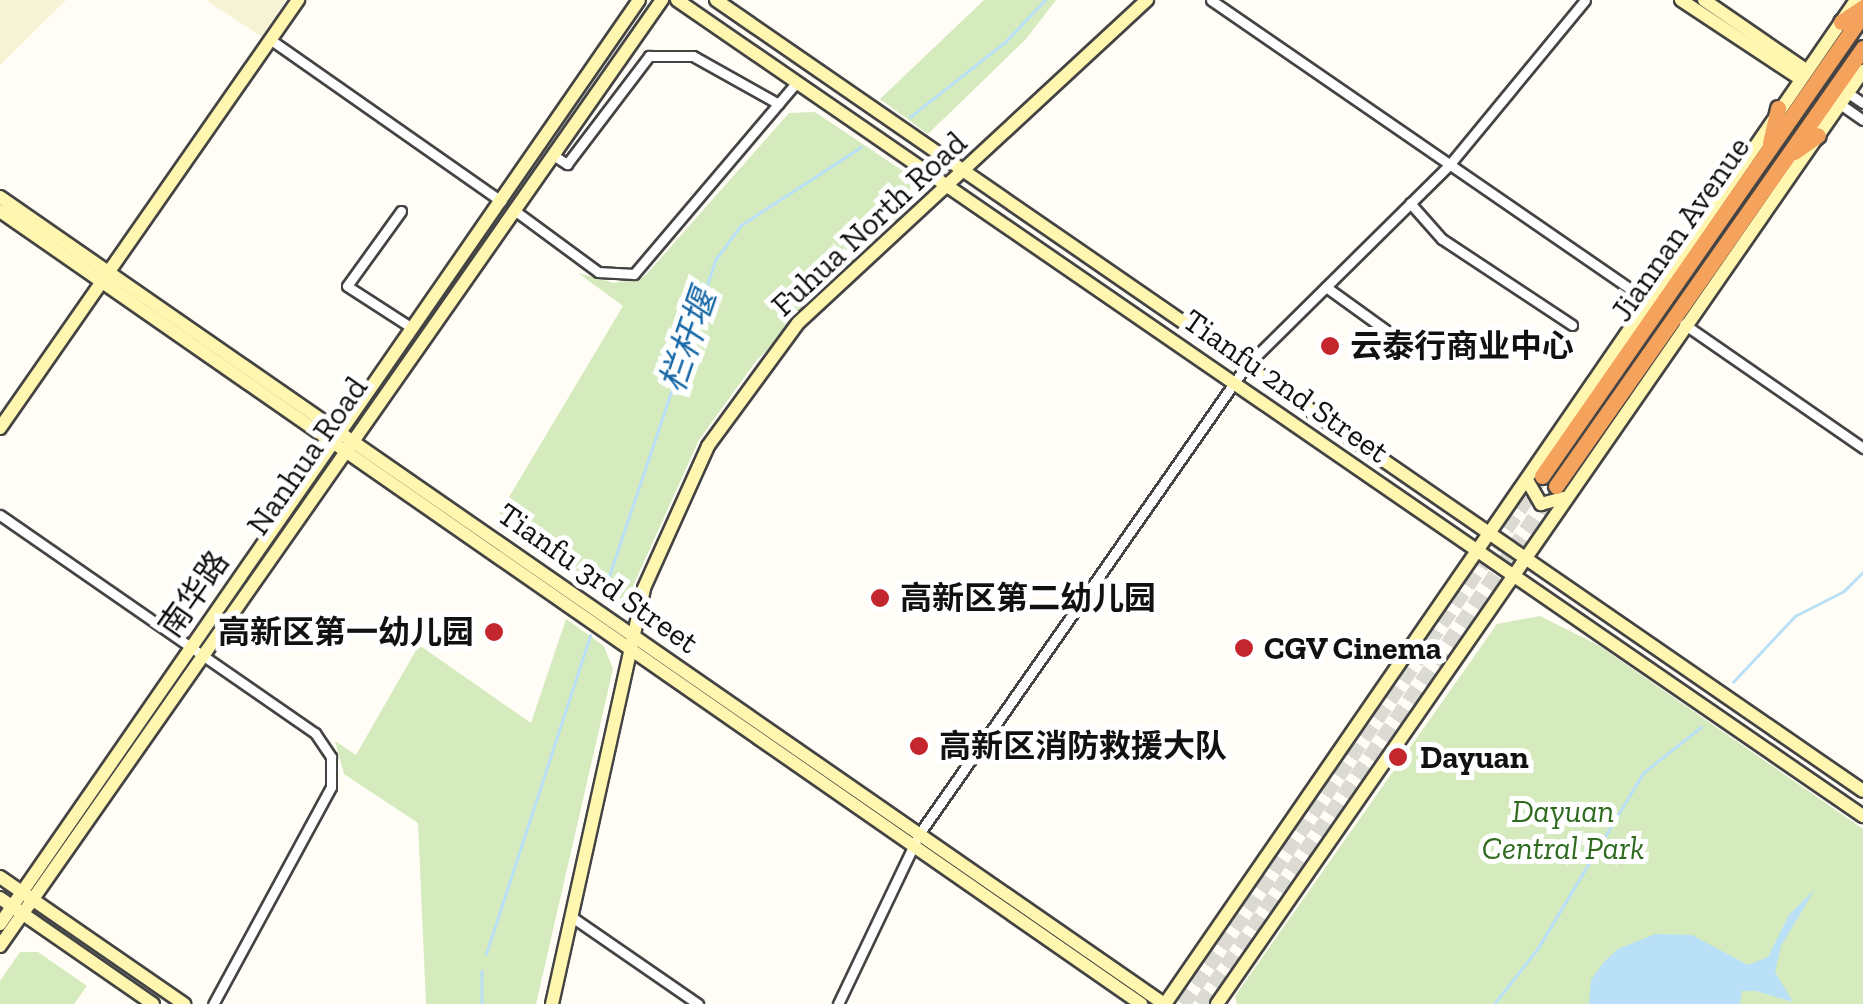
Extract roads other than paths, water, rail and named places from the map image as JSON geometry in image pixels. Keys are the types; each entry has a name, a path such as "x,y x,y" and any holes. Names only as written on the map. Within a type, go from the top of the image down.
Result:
{"highway":[{"path":"1841,22 1863,11"},
{"name":"Jiannan Avenue","path":"1547,485 1776,155 1863,11"},
{"name":"Jiannan Avenue","path":"1776,155 1863,48"},
{"path":"1778,108 1776,155 1818,135"}],"main road":[{"path":"0,428 298,0"},
{"name":"南华路","path":"0,924 12,906 27,896 342,441 412,328 639,0"},
{"name":"Nanhua Road","path":"342,441 514,210 662,0"},
{"name":"Tianfu 2nd Street","path":"677,0 1863,816"},
{"name":"Tianfu 2nd Street","path":"716,0 1863,791"},
{"name":"Fuhua North Road","path":"552,1004 633,642 668,524 726,420 798,324 1147,0"},
{"path":"1681,0 1803,74"},
{"path":"1704,0 1803,74"},
{"path":"1218,1004 1514,576 1524,558 1547,485 1648,301 1856,0"},
{"path":"1164,1004 1479,552 1547,485 1684,324 1863,71"},
{"name":"Tianfu 3rd Street","path":"0,197 105,277 610,628 1164,1004"},
{"name":"Tianfu 3rd Street","path":"0,212 105,277"},
{"name":"Tianfu 3rd Street","path":"916,839 1141,1004"},
{"path":"0,878 184,1004"},
{"path":"0,946 12,906 153,1004"}],"street":[{"path":"1211,0 1648,301"},
{"path":"838,1004 916,839 1246,366 1450,164 1584,0"},
{"path":"271,40 501,201"},
{"path":"553,155 567,164 649,56 694,56 779,104"},
{"path":"514,210 598,272 634,274 797,82"},
{"path":"1844,99 1863,104"},
{"path":"1844,99 1863,120"},
{"path":"1410,204 1442,240 1572,325"},
{"path":"401,211 347,286 412,328"},
{"path":"1326,287 1404,344"},
{"path":"1684,324 1863,448"},
{"path":"0,515 315,733 334,772 213,1004"},
{"path":"572,917 698,1004"}],"water":[{"path":"1815,889 1781,946 1775,972 1793,1002 1742,991 1740,1004 1589,1004 1591,980 1603,963 1618,949 1655,934 1692,935 1748,965 1768,957 1789,915"}],"waterway":[{"name":"栏杆堰","path":"910,117 1005,42 1045,0"},
{"name":"栏杆堰","path":"602,597 716,259 741,225 861,147"},
{"path":"1733,682 1795,616 1844,591 1863,572"},
{"name":"栏杆堰","path":"486,954 590,636"},
{"path":"1494,1004 1538,948 1643,773 1701,727"},
{"name":"栏杆堰","path":"482,971 482,1004"}],"tunnel":[{"path":"1183,1004 1542,476"},
{"path":"1200,1004 1556,486"}],"place":[{"name":"云泰行商业中心","path":"1330,346"},
{"name":"高新区第二幼儿园","path":"880,598"},
{"name":"高新区第一幼儿园","path":"494,632"},
{"name":"CGV Cinema","path":"1244,648"},
{"name":"高新区消防救援大队","path":"919,746"},
{"name":"Dayuan","path":"1398,757"}],"park label":[{"name":"Dayuan Central Park","path":"1563,830"}]}
